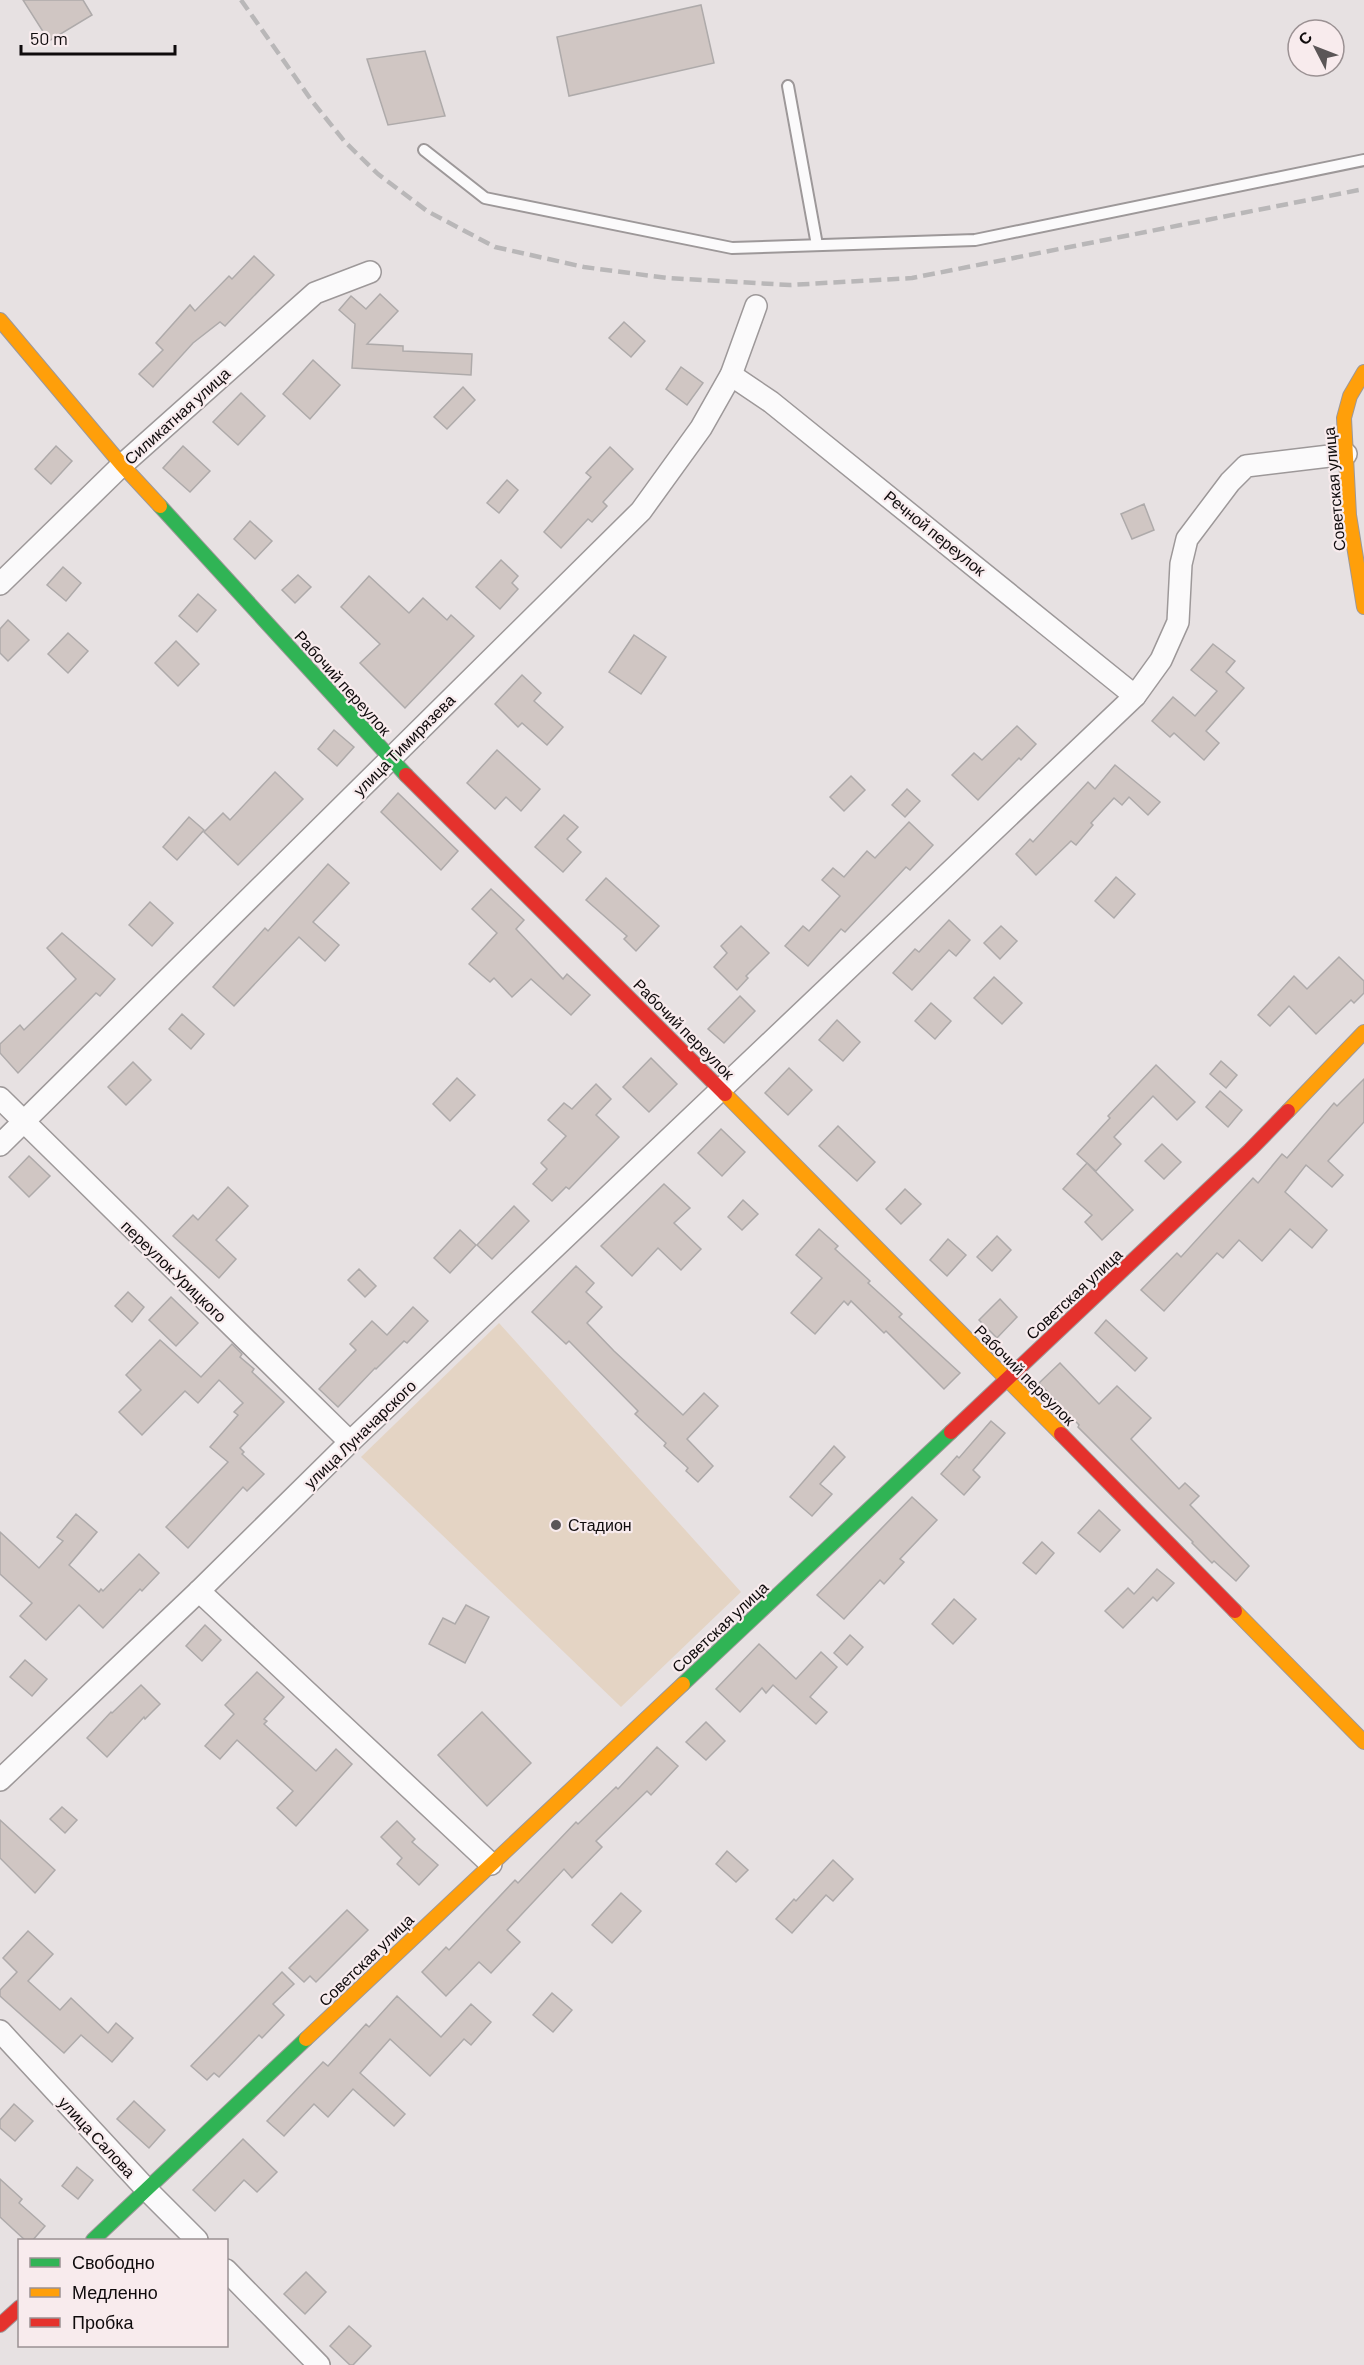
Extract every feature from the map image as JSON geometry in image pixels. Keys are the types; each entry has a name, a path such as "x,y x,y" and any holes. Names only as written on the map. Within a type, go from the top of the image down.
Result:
{"main road":[{"name":"Рабочий переулок","path":"0,320 122,465 390,759 722,1091 1364,1742"},
{"name":"Советская улица","path":"1364,372 1350,396 1344,418 1349,515 1364,607"},
{"name":"Советская улица","path":"95,2239 1250,1150 1364,1032"},
{"path":"0,2325 18,2309"}],"street":[{"name":"Силикатная улица","path":"0,584 122,465 315,293 370,272"},
{"name":"улица Тимирязева","path":"0,1146 641,511 701,428 731,375 756,306"},
{"name":"Речной переулок","path":"731,375 771,402 1135,696"},
{"name":"улица Луначарского","path":"0,1780 199,1591 350,1442 722,1091 1135,696 1161,660 1178,622 1181,564 1187,539 1230,482 1246,466 1346,453"},
{"name":"переулок Урицкого","path":"0,1098 350,1442"},
{"path":"199,1591 491,1864"},
{"name":"улица Салова","path":"0,2031 195,2239"},
{"path":"228,2272 319,2365"}],"lane":[{"path":"788,86 818,245"},
{"path":"424,150 485,198 732,248 975,240 1364,160"}],"shaded area":[{"name":"Стадион","path":"499,1323 741,1592 621,1707 361,1457"}],"building":[{"path":"23,0 83,0 92,15 49,41"},
{"path":"701,5 714,63 569,96 557,37"},
{"path":"425,51 445,116 388,125 367,59"},
{"path":"254,256 274,275 225,326 220,322 193,343 153,387 139,374 163,350 156,343 190,305 195,311 229,276 232,279"},
{"path":"380,294 398,311 367,344 403,346 403,351 472,354 471,375 352,368 355,324 339,310 351,296 366,309"},
{"path":"624,322 645,341 631,357 609,338"},
{"path":"313,360 340,385 310,419 283,394"},
{"path":"681,367 703,383 687,405 666,389"},
{"path":"463,387 475,400 447,429 434,417"},
{"path":"241,393 265,416 238,445 213,422"},
{"path":"56,446 72,461 51,484 35,469"},
{"path":"183,446 210,471 190,492 163,468"},
{"path":"610,447 633,469 603,502 607,506 592,522 588,519 561,548 544,532 591,477 586,473"},
{"path":"507,480 518,490 499,513 487,503"},
{"path":"1144,504 1154,530 1132,539 1121,514"},
{"path":"250,521 272,541 255,559 234,539"},
{"path":"501,560 518,576 512,583 518,589 500,609 476,587"},
{"path":"63,567 81,583 66,601 47,585"},
{"path":"298,575 311,587 295,603 282,590"},
{"path":"369,576 409,613 423,598 447,620 451,615 474,636 405,708 360,663 380,644 341,607"},
{"path":"198,594 216,610 197,632 179,616"},
{"path":"8,620 29,640 8,661 0,653 0,629"},
{"path":"68,633 88,651 68,673 48,654"},
{"path":"634,635 666,657 641,694 609,672"},
{"path":"176,641 199,664 178,686 155,663"},
{"path":"1213,644 1235,661 1226,672 1244,688 1206,731 1219,743 1204,760 1174,733 1170,737 1152,721 1173,697 1195,716 1217,691 1191,670"},
{"path":"522,675 541,693 534,701 563,727 547,745 522,723 518,727 495,704"},
{"path":"1017,726 1036,744 978,800 952,775 974,753 982,760"},
{"path":"334,730 354,747 337,766 318,749"},
{"path":"497,750 540,789 521,811 506,797 495,809 467,783"},
{"path":"1115,765 1160,802 1148,815 1129,797 1122,805 1114,798 1091,823 1093,825 1076,845 1071,841 1036,875 1016,854 1030,839 1033,842 1088,782 1095,789"},
{"path":"275,772 303,799 238,865 204,832 223,813 230,820"},
{"path":"851,776 865,790 844,811 830,797"},
{"path":"907,789 920,801 905,817 892,805"},
{"path":"398,793 458,851 441,870 381,812"},
{"path":"564,815 578,827 567,839 581,852 563,872 535,847"},
{"path":"189,817 204,830 177,860 163,847"},
{"path":"909,822 933,845 910,870 906,867 845,932 841,929 808,966 785,946 803,926 809,931 840,896 822,880 833,868 844,877 867,851 875,858"},
{"path":"328,864 349,883 313,922 339,945 325,961 299,937 234,1006 213,987 265,928 268,931"},
{"path":"1116,877 1135,894 1114,918 1095,901"},
{"path":"606,878 659,926 636,951 624,939 627,936 586,900"},
{"path":"491,889 524,920 516,929 563,979 567,974 590,995 571,1015 531,979 512,997 494,978 490,982 469,964 497,933 472,909"},
{"path":"150,902 173,923 152,946 129,925"},
{"path":"949,920 970,940 956,956 949,950 912,990 893,973 915,949 919,952"},
{"path":"741,926 769,953 746,976 748,978 737,990 714,967 727,953 721,946"},
{"path":"1001,926 1017,941 1000,959 984,943"},
{"path":"62,933 115,979 100,996 96,993 18,1073 0,1053 0,1044 20,1025 24,1030 76,979 47,948"},
{"path":"1339,957 1364,981 1364,993 1354,1003 1351,1000 1316,1034 1289,1006 1270,1026 1258,1015 1294,976 1307,989"},
{"path":"994,977 1022,1003 1002,1024 974,998"},
{"path":"740,996 755,1011 724,1043 708,1029"},
{"path":"931,1003 951,1021 935,1039 915,1021"},
{"path":"182,1014 204,1034 191,1049 169,1029"},
{"path":"837,1020 860,1042 843,1061 819,1040"},
{"path":"651,1058 677,1084 649,1112 623,1087"},
{"path":"1221,1061 1237,1075 1226,1088 1210,1074"},
{"path":"133,1062 151,1080 126,1105 108,1087"},
{"path":"1156,1065 1195,1102 1177,1120 1153,1096 1114,1137 1121,1144 1096,1171 1077,1154 1110,1118 1108,1116"},
{"path":"789,1068 812,1090 788,1115 765,1093"},
{"path":"457,1078 475,1095 450,1121 433,1104"},
{"path":"1364,1079 1364,1122 1328,1161 1343,1175 1332,1187 1306,1165 1285,1192 1327,1230 1312,1248 1290,1229 1262,1261 1239,1240 1223,1258 1217,1253 1164,1311 1141,1290 1177,1253 1181,1257 1253,1178 1258,1183 1282,1154 1287,1158 1334,1103 1337,1106"},
{"path":"596,1084 611,1099 596,1115 619,1137 569,1189 566,1187 552,1201 533,1184 547,1169 541,1163 566,1136 548,1120 564,1103 572,1109"},
{"path":"1220,1091 1242,1110 1228,1127 1206,1107"},
{"path":"838,1126 875,1162 857,1181 819,1146"},
{"path":"721,1129 745,1152 722,1176 698,1153"},
{"path":"1162,1144 1181,1162 1164,1179 1145,1161"},
{"path":"29,1156 50,1176 29,1197 9,1177"},
{"path":"1087,1163 1133,1210 1102,1240 1085,1222 1092,1215 1063,1189"},
{"path":"664,1184 690,1208 674,1223 701,1249 681,1270 658,1248 632,1276 601,1246"},
{"path":"228,1187 248,1206 216,1240 236,1259 219,1278 173,1236 193,1215 198,1220"},
{"path":"905,1189 921,1204 901,1224 886,1209"},
{"path":"743,1200 758,1214 742,1230 728,1217"},
{"path":"514,1206 529,1221 492,1259 477,1245"},
{"path":"819,1229 838,1246 835,1249 870,1281 868,1283 902,1314 899,1317 960,1373 944,1389 886,1331 884,1333 851,1301 848,1305 844,1301 815,1334 791,1313 822,1278 796,1255"},
{"path":"460,1230 476,1245 450,1273 434,1258"},
{"path":"997,1236 1011,1250 992,1271 977,1257"},
{"path":"948,1239 966,1255 947,1276 930,1260"},
{"path":"576,1266 594,1283 586,1292 602,1307 587,1323 614,1351 683,1415 704,1393 718,1406 687,1439 713,1466 698,1482 686,1471 688,1468 664,1446 666,1443 635,1414 638,1411 569,1341 566,1344 532,1312"},
{"path":"359,1269 376,1286 365,1297 348,1280"},
{"path":"128,1292 144,1307 132,1322 115,1306"},
{"path":"171,1297 198,1323 176,1346 149,1320"},
{"path":"1000,1299 1017,1317 997,1338 979,1320"},
{"path":"413,1307 428,1321 407,1343 404,1341 375,1368 338,1407 319,1389 356,1350 350,1344 372,1321 387,1335"},
{"path":"1106,1320 1147,1358 1135,1371 1095,1333"},
{"path":"160,1340 201,1377 232,1344 242,1354 240,1357 254,1369 252,1372 284,1402 240,1448 244,1452 242,1454 264,1474 247,1491 243,1487 188,1548 166,1527 228,1462 210,1447 238,1415 234,1412 243,1403 219,1380 198,1403 185,1391 142,1435 119,1412 141,1390 126,1375"},
{"path":"1060,1363 1099,1404 1117,1386 1151,1418 1131,1439 1179,1489 1185,1483 1199,1496 1190,1505 1249,1566 1236,1581 1214,1561 1212,1563 1192,1543 1078,1427 1079,1425 1039,1383"},
{"path":"991,1421 1005,1433 973,1470 980,1477 964,1495 941,1474 957,1456 959,1458"},
{"path":"834,1446 845,1457 820,1484 832,1494 812,1516 790,1497"},
{"path":"912,1497 937,1520 900,1559 904,1562 884,1584 880,1580 844,1619 817,1595"},
{"path":"1099,1510 1120,1530 1100,1552 1078,1533"},
{"path":"76,1514 97,1532 69,1565 99,1592 101,1589 103,1591 139,1554 159,1573 142,1591 140,1589 103,1628 79,1605 46,1640 20,1616 32,1603 0,1574 0,1532 39,1568 63,1541 57,1537"},
{"path":"1042,1542 1054,1553 1036,1574 1023,1563"},
{"path":"1157,1569 1174,1583 1157,1601 1153,1597 1123,1628 1105,1611 1128,1588 1134,1594"},
{"path":"954,1599 976,1619 953,1644 932,1624"},
{"path":"466,1605 489,1617 465,1663 429,1644 443,1618 455,1624"},
{"path":"205,1625 221,1640 202,1661 186,1646"},
{"path":"850,1635 863,1647 847,1665 834,1653"},
{"path":"759,1644 796,1679 821,1652 837,1667 810,1697 827,1712 816,1724 773,1685 766,1693 762,1688 740,1712 716,1689"},
{"path":"25,1660 47,1679 32,1696 10,1677"},
{"path":"257,1672 284,1697 264,1719 267,1721 264,1724 316,1771 336,1749 352,1764 296,1826 277,1808 293,1791 237,1740 220,1759 205,1746 234,1714 225,1705"},
{"path":"141,1685 160,1704 145,1719 144,1717 107,1757 87,1738"},
{"path":"482,1712 531,1763 487,1806 438,1755"},
{"path":"706,1722 725,1741 706,1760 686,1742"},
{"path":"657,1747 678,1766 651,1795 647,1791 596,1841 602,1847 572,1878 564,1869 507,1930 520,1942 491,1973 479,1962 446,1996 422,1972 446,1947 449,1950 515,1880 518,1883 576,1822 578,1824 616,1787 618,1789"},
{"path":"62,1807 77,1820 65,1833 50,1819"},
{"path":"0,1820 55,1870 35,1893 0,1858"},
{"path":"397,1821 415,1839 412,1842 438,1865 419,1885 397,1864 402,1858 381,1837"},
{"path":"727,1851 748,1870 736,1882 716,1864"},
{"path":"833,1860 853,1879 833,1901 826,1895 792,1933 776,1919 794,1899 796,1901"},
{"path":"621,1893 641,1911 612,1943 592,1925"},
{"path":"347,1910 368,1930 316,1982 310,1976 304,1982 289,1968"},
{"path":"28,1931 53,1954 28,1981 60,2010 71,1998 108,2033 116,2023 133,2038 112,2062 81,2035 64,2053 0,1996 0,1990 17,1972 3,1958"},
{"path":"282,1972 294,1984 273,2004 284,2015 262,2038 259,2035 219,2077 214,2073 207,2080 191,2066"},
{"path":"552,1993 572,2010 553,2032 533,2015"},
{"path":"397,1996 441,2037 471,2004 491,2022 471,2045 464,2039 430,2076 390,2039 360,2073 405,2114 394,2126 353,2089 328,2117 314,2104 284,2136 267,2121 323,2062 328,2066 366,2024 369,2027"},
{"path":"134,2101 165,2130 149,2148 117,2119"},
{"path":"14,2104 33,2121 15,2141 0,2128 0,2120"},
{"path":"243,2139 277,2172 257,2192 244,2180 215,2211 193,2190"},
{"path":"77,2167 93,2180 78,2199 62,2186"},
{"path":"0,2179 22,2199 19,2203 45,2226 34,2239 24,2239 0,2217"},
{"path":"306,2272 326,2292 305,2314 284,2294"},
{"path":"349,2326 371,2346 353,2365 350,2365 330,2346"}],"railway":[{"path":"241,0 312,101 345,142 378,174 427,211 495,247 584,267 667,278 790,285 912,278 1364,189"}],"traffic: fast":[{"path":"160,506 406,775"},
{"path":"683,1684 951,1432"},
{"path":"94,2239 306,2039"}],"traffic: slow":[{"path":"0,320 122,465 160,506"},
{"path":"1364,372 1350,396 1344,418 1349,515 1364,607"},
{"path":"1288,1111 1364,1032"},
{"path":"725,1094 1061,1434"},
{"path":"1235,1611 1364,1742"},
{"path":"306,2039 683,1684"}],"traffic: jam":[{"path":"406,775 725,1094"},
{"path":"951,1432 1250,1150 1288,1111"},
{"path":"1061,1434 1235,1611"},
{"path":"0,2325 18,2309"}],"place":[{"name":"Стадион","path":"556,1525"}]}
